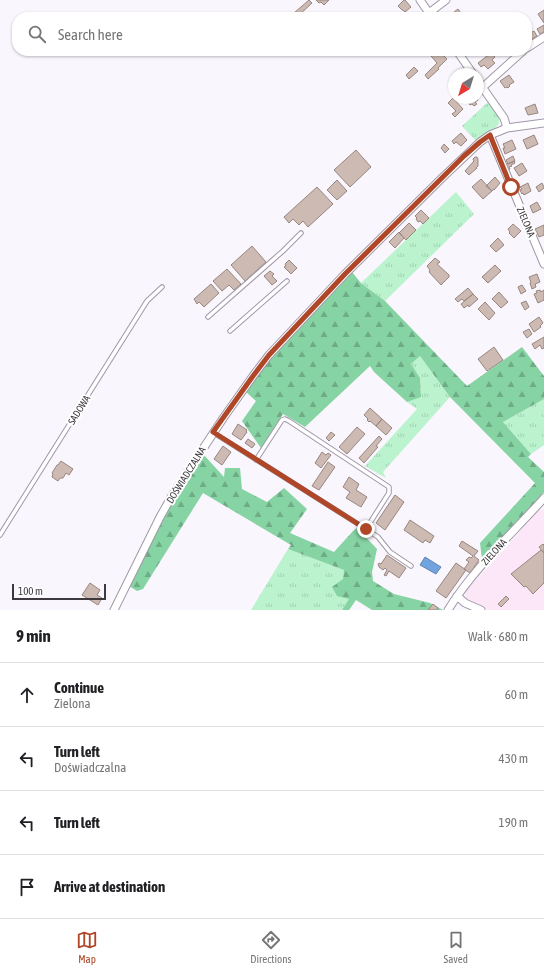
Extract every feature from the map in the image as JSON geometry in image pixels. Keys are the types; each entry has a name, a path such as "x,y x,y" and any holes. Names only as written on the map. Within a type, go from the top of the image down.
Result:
{"street":[{"path":"420,0 429,12"},
{"path":"434,12 446,0"},
{"path":"532,45 544,37"},
{"path":"460,56 469,68"},
{"path":"484,86 517,56"},
{"path":"484,88 504,118 507,128"},
{"name":"DOŚWIADCZALNA","path":"114,610 173,494 213,432 269,355 345,274 472,149 490,135 507,128 544,124"},
{"name":"ZIELONA","path":"490,135 544,264"},
{"name":"ZIELONA","path":"448,610 457,596 487,560 544,498"},
{"path":"457,596 480,610"}],"lane":[{"path":"208,317 283,251 301,233"},
{"path":"230,331 287,281"},
{"name":"SADOWA","path":"0,535 147,301 162,287"},
{"path":"256,460 282,420 285,419 289,421 389,487 389,493 366,529"},
{"path":"213,432 378,537 390,552 411,566"}],"shaded area":[{"path":"544,508 544,610 488,610 465,597 466,591 539,510"}],"green space":[{"path":"488,102 499,118 498,125 476,141 462,126"},
{"path":"456,192 474,214 385,301 361,283"},
{"path":"352,272 361,283 385,301 467,386 522,347 544,376 544,399 503,422 531,454 528,457 544,472 544,492 482,559 480,543 535,483 450,397 420,356 411,364 420,378 421,397 407,402 374,372 370,366 305,427 283,414 261,448 242,421 256,401 246,392 270,359"},
{"path":"420,356 450,397 383,472 386,478 365,466 417,409 407,402 421,396 420,378 411,364"},
{"path":"544,399 544,445 531,454 503,422"},
{"path":"203,454 224,477 225,468 240,468 242,489 267,502 284,488 307,509 290,533 334,552 357,528 377,549 372,572 373,581 394,594 430,603 443,610 372,610 356,600 349,610 342,610 349,599 337,596 332,587 343,579 344,570 288,549 291,545 203,493 143,589 137,591 129,586 175,497"},
{"path":"288,549 344,570 343,579 350,599 342,610 251,610"}],"water":[{"path":"425,557 441,567 436,574 420,565"}],"building":[{"path":"309,0 312,3 302,12 295,12"},
{"path":"316,0 329,0 324,5"},
{"path":"404,0 411,7 405,12 398,6"},
{"path":"544,10 544,23 538,14"},
{"path":"544,25 544,32 540,34 537,29"},
{"path":"534,31 537,36 532,39 532,32"},
{"path":"431,56 444,56 447,59 428,79 425,75 437,63"},
{"path":"487,56 495,57 492,60 495,63 488,69 484,65 481,67 478,63"},
{"path":"414,67 418,71 409,79 406,75"},
{"path":"509,75 514,82 509,85 510,86 508,88 505,88 500,81"},
{"path":"449,104 458,104 463,109 455,117 452,114 456,111"},
{"path":"535,104 538,113 528,115 525,108"},
{"path":"461,133 467,140 461,146 456,142 454,144 452,141"},
{"path":"534,135 538,144 527,149 523,140"},
{"path":"512,140 516,149 505,154 503,144"},
{"path":"444,144 449,149 445,153 441,148"},
{"path":"356,150 371,167 350,187 334,170"},
{"path":"513,156 515,161 508,164 506,160"},
{"path":"475,157 478,159 478,166 469,175 465,171 474,161 473,159"},
{"path":"514,161 515,163 509,167 510,169 507,170 505,165"},
{"path":"522,163 527,171 519,176 514,168"},
{"path":"495,177 500,183 492,191 486,186"},
{"path":"481,179 492,191 483,199 472,187"},
{"path":"337,180 347,191 337,200 327,190"},
{"path":"528,183 531,191 524,195 520,190 522,189 520,187"},
{"path":"542,183 544,188 539,192 536,187"},
{"path":"317,187 333,204 308,227 303,221 299,225 293,219 289,223 284,217"},
{"path":"537,202 541,209 533,213 530,206"},
{"path":"421,210 429,218 423,224 420,221 418,222 415,216"},
{"path":"409,223 416,230 406,240 399,233"},
{"path":"513,224 521,231 514,238 509,233 510,232 508,229"},
{"path":"544,225 544,235 539,237 535,229"},
{"path":"399,232 404,238 395,248 389,242"},
{"path":"498,238 504,245 496,252 490,246"},
{"path":"252,246 266,262 245,281 231,265"},
{"path":"435,258 440,262 437,264 449,275 449,277 441,285 429,272 430,270 427,266"},
{"path":"289,260 297,268 291,274 284,267"},
{"path":"495,265 501,271 488,283 482,277"},
{"path":"227,269 241,284 234,290 229,285 222,291 213,281"},
{"path":"270,271 274,274 272,276 277,281 272,285 264,276"},
{"path":"537,274 540,282 535,284 536,287 532,289 529,277"},
{"path":"211,284 219,293 204,307 199,302 197,304 194,299"},
{"path":"522,285 526,291 521,294 518,287"},
{"path":"468,288 473,294 464,301 462,299 458,302 455,299"},
{"path":"540,290 541,292 544,290 544,300 538,303 534,294 537,293 536,291"},
{"path":"499,292 508,302 501,308 492,299"},
{"path":"473,294 478,299 469,307 468,305 464,308 461,304"},
{"path":"526,301 529,307 525,310 521,303"},
{"path":"485,302 495,313 489,320 478,309"},
{"path":"539,317 543,323 540,326 541,327 534,332 529,324"},
{"path":"529,329 532,334 527,338 523,332"},
{"path":"544,337 544,348 542,349 540,345 535,349 532,344"},
{"path":"494,347 503,360 487,371 478,359"},
{"path":"370,408 382,419 376,426 370,421 369,422 364,415"},
{"path":"382,419 392,428 386,435 376,426"},
{"path":"238,424 247,430 241,440 232,434"},
{"path":"357,427 365,434 347,454 339,447"},
{"path":"331,432 335,435 329,441 326,438"},
{"path":"379,436 382,439 376,446 378,447 364,463 359,458"},
{"path":"248,439 255,444 252,448 245,443"},
{"path":"223,446 231,452 222,465 214,459"},
{"path":"322,452 326,455 328,453 331,455 321,468 315,463"},
{"path":"61,461 73,469 69,475 66,473 63,478 60,478 58,481 52,477 52,473"},
{"path":"328,462 335,467 319,490 312,486"},
{"path":"349,477 359,484 356,490 367,497 361,507 346,498 350,492 343,487"},
{"path":"395,495 404,502 385,530 376,523"},
{"path":"410,520 434,536 430,543 425,540 423,543 404,530"},
{"path":"462,541 478,551 474,556 479,560 470,573 464,569 469,562 466,560 473,556 459,546"},
{"path":"543,544 544,545 544,553 539,547"},
{"path":"541,550 544,553 544,583 533,594 526,586 524,587 511,574"},
{"path":"387,555 406,568 399,578 389,571 386,576 384,575 387,570 385,568 383,570 379,567 379,563 381,564"},
{"path":"456,563 466,570 446,598 436,591"},
{"path":"90,583 100,590 97,595 102,598 98,605 82,595"},
{"path":"506,596 509,599 501,607 498,604"},
{"path":"433,604 438,608 437,610 428,610"}],"route":[{"path":"366,529 213,432 269,355 345,274 464,156 490,135 511,187"}]}
